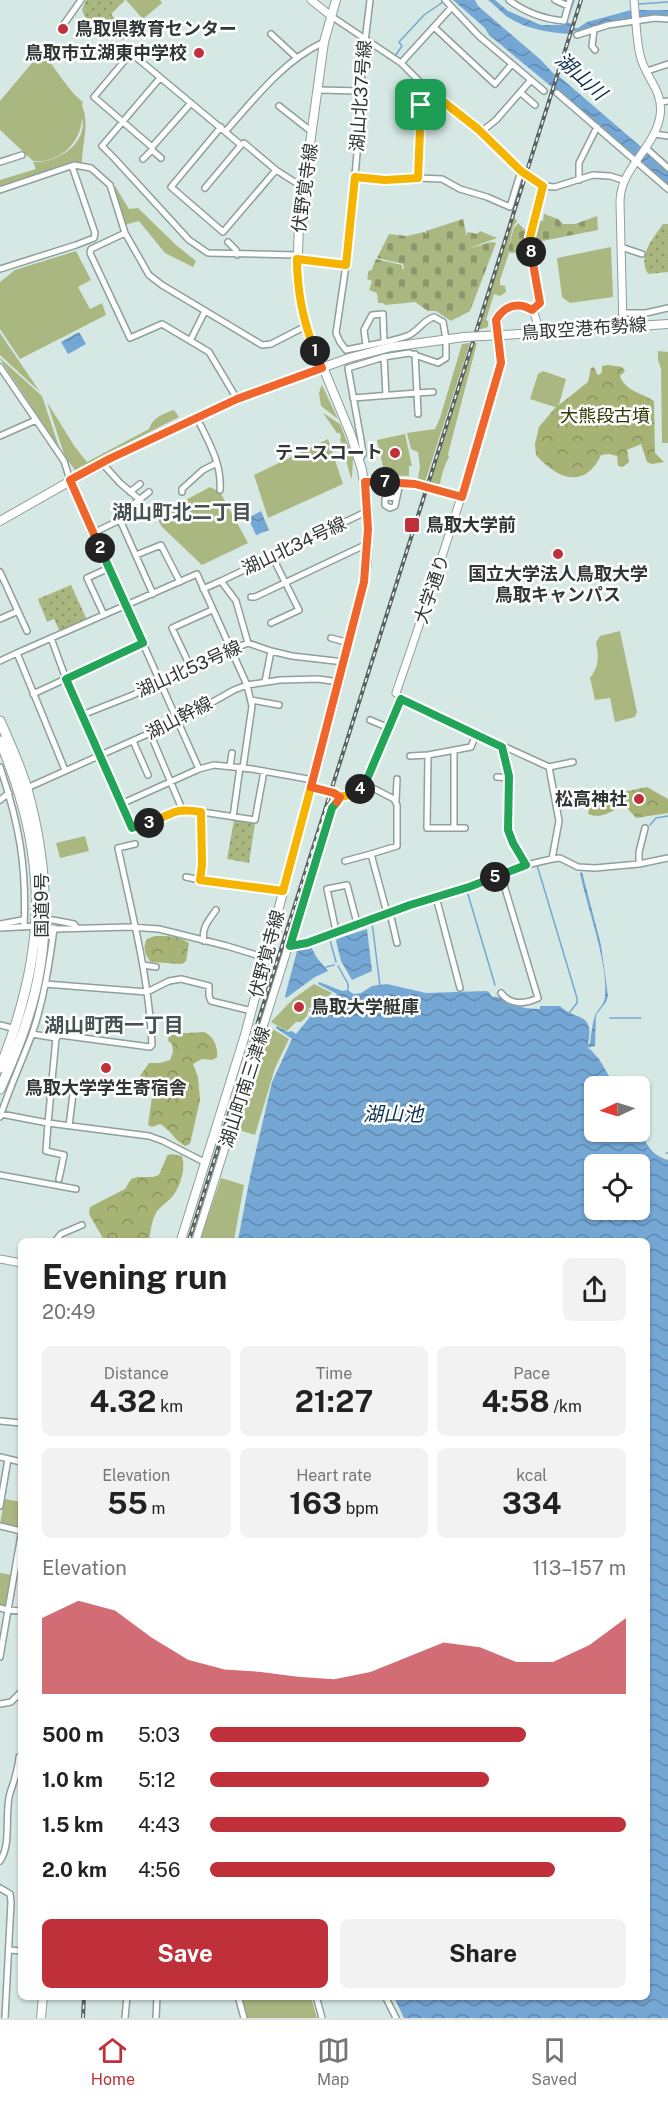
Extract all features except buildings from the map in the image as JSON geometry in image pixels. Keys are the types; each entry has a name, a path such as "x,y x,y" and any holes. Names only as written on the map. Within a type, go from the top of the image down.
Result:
{"highway":[{"name":"国道9号","path":"0,721 27,788 41,855 45,906 42,955 28,1019 0,1089"},
{"name":"国道9号","path":"0,741 18,788 32,845 37,898 45,928 31,970 16,1029 0,1068"}],"main road":[{"name":"伏野覚寺線","path":"183,1238 252,1011 364,582 368,544 365,482 351,435 306,326 297,284 297,257 304,188 324,42 336,0"},
{"name":"鳥取空港布勢線","path":"0,521 102,463 237,399 349,358 391,347 464,337 668,324"},
{"path":"41,2018 43,2000"}],"street":[{"path":"62,27 81,0"},
{"path":"311,0 401,63 426,88 481,132 521,171 543,186 555,188 599,175 623,180"},
{"name":"湖山北37号線","path":"370,0 364,39 355,177 336,333 339,342 346,350 410,334 426,320 434,317 443,322 447,339"},
{"path":"445,0 479,36 544,91"},
{"path":"508,0 527,12 548,20 564,21 569,3 555,0"},
{"path":"623,327 620,194 623,180 655,134 665,102 641,58 634,4"},
{"path":"401,63 452,8"},
{"path":"577,34 608,25 655,18 668,19"},
{"path":"434,27 495,84 512,64"},
{"path":"594,29 592,46 595,50"},
{"path":"271,34 297,58"},
{"path":"276,170 223,232 171,187 260,92 306,50 324,42"},
{"path":"161,158 94,97 131,53 241,145"},
{"path":"647,71 668,64"},
{"path":"160,78 102,146 189,240 212,255 297,257 346,265"},
{"path":"481,132 521,93 531,80"},
{"path":"418,178 419,112 426,88"},
{"path":"318,90 361,91"},
{"path":"521,93 535,105"},
{"path":"557,93 668,189"},
{"path":"143,159 190,103"},
{"path":"279,106 312,132"},
{"path":"579,180 579,163 597,127"},
{"path":"655,134 668,136"},
{"path":"205,188 244,143 276,170 304,188"},
{"path":"646,149 668,168"},
{"path":"0,156 3,161 22,155"},
{"path":"0,269 94,237 95,233 72,166"},
{"path":"0,190 72,166 91,168 110,185 125,233 149,275 162,285 262,345 271,344 306,326"},
{"path":"355,177 385,180 442,179 460,189 510,207 521,171"},
{"path":"540,332 532,310 540,303 530,237 543,186"},
{"path":"125,233 91,249 90,253 130,338 162,324 209,352 237,399"},
{"path":"228,242 236,250 237,255"},
{"path":"621,247 642,254"},
{"name":"大学通り","path":"365,784 389,728 462,497 501,363 496,320 507,308 514,306 525,306 532,310"},
{"path":"622,313 646,313 668,308"},
{"path":"190,341 205,311"},
{"path":"366,345 364,330 372,315 383,314 384,341"},
{"path":"359,460 363,454 348,368 403,353 415,354 435,362 443,361 446,358 447,339"},
{"path":"415,354 418,414"},
{"path":"384,357 386,395"},
{"path":"0,367 64,461 93,533 199,769"},
{"path":"353,398 434,392"},
{"path":"197,418 217,462 220,490"},
{"path":"0,436 36,420"},
{"path":"182,492 204,470 217,462"},
{"path":"102,463 137,501 149,492"},
{"path":"365,482 422,486 462,497"},
{"path":"395,498 400,483"},
{"path":"130,492 140,484"},
{"name":"湖山北34号線","path":"221,580 368,512"},
{"path":"93,533 120,520 153,594"},
{"path":"251,597 368,544"},
{"path":"136,555 161,545 180,582"},
{"path":"271,623 299,610 272,556"},
{"path":"104,615 87,578 109,568"},
{"path":"0,572 27,631"},
{"path":"0,661 197,574 247,685 252,706 233,817"},
{"path":"204,589 221,580"},
{"name":"湖山北53号線","path":"82,715 133,695 190,666 248,643 236,601 221,580"},
{"path":"190,666 172,628 212,610"},
{"path":"0,619 18,611"},
{"path":"51,638 66,679 132,828 182,809 255,820 264,771"},
{"path":"331,638 349,643"},
{"path":"33,694 143,643"},
{"path":"248,643 292,656 344,663"},
{"path":"265,682 271,651"},
{"path":"17,653 65,770"},
{"name":"湖山幹線","path":"27,788 133,741 247,685 318,679 339,682"},
{"path":"399,696 502,747 549,767 573,762"},
{"path":"251,700 279,705"},
{"path":"370,720 389,728"},
{"path":"150,733 182,809"},
{"path":"410,756 471,747 476,734"},
{"path":"133,741 148,775"},
{"path":"502,747 509,778 508,830 526,865"},
{"path":"454,750 454,828"},
{"path":"230,766 232,753"},
{"path":"428,755 427,828 465,828"},
{"path":"121,804 199,769 214,765 264,771 312,783 340,797 353,794 365,784 396,801"},
{"path":"0,767 19,832 26,894 24,927"},
{"path":"549,767 559,821 552,859"},
{"path":"498,777 509,778"},
{"path":"345,861 397,846 397,779"},
{"path":"0,800 9,793"},
{"name":"湖山町南三津線","path":"197,1238 332,808 340,797"},
{"path":"200,880 201,812"},
{"path":"639,864 639,852 645,828"},
{"path":"32,1034 55,1038 60,1035 150,1047 152,1045 143,965 118,848 135,844"},
{"path":"371,854 397,943"},
{"path":"290,946 307,943 357,923 526,865 560,858 584,868 639,864 668,858"},
{"path":"501,875 538,998 520,1004 504,998 501,993"},
{"path":"186,877 283,891"},
{"path":"336,931 327,890 347,885 357,923"},
{"path":"436,897 460,988"},
{"path":"204,941 202,934 204,928 216,910"},
{"path":"0,926 22,920"},
{"path":"53,920 74,924 77,928"},
{"path":"0,926 159,929 266,958"},
{"path":"45,928 45,984 39,1012 0,1115 149,1136 206,1163"},
{"path":"143,965 156,968"},
{"path":"45,984 147,992 169,981 180,979 209,986 211,1001 252,1011"},
{"path":"0,1025 16,1029"},
{"path":"55,1038 46,1151 64,1155 59,1179"},
{"path":"69,1126 73,1094"},
{"path":"0,1174 76,1189"},
{"path":"58,1238 61,1234 82,1225"},
{"path":"0,1259 18,1262"},
{"path":"0,1421 18,1423"},
{"path":"0,1457 18,1461"},
{"path":"0,1506 8,1459"},
{"path":"0,1526 18,1532"},
{"path":"0,1657 18,1552"},
{"path":"0,1608 18,1611"},
{"path":"0,1704 11,1702 18,1695"},
{"path":"0,1861 8,1829 10,1793 18,1764"},
{"path":"0,1888 7,1891 11,1898 5,2018"},
{"path":"10,1950 18,1951"},
{"path":"0,1958 9,1958"},
{"path":"125,2018 127,2000"},
{"path":"156,2018 157,2000"},
{"path":"239,2000 244,2018"},
{"path":"317,2000 322,2018"},
{"path":"387,2000 396,2018"}],"green space":[{"path":"86,0 125,0 111,14 129,36 122,40 96,22 87,22 82,10"},
{"path":"126,0 160,0 162,3 143,19"},
{"path":"42,51 67,86 83,102 86,126 82,162 72,163 0,186 0,180 36,169 33,162 42,162 51,160 60,156 75,144 83,127 82,118 78,136 67,150 43,161 33,161 0,130 0,101"},
{"path":"115,186 129,209 138,208 196,261 193,267 165,253 139,221 124,225 113,187"},
{"path":"544,214 558,219 563,224 575,224 597,216 598,230 532,243 535,220 543,221"},
{"path":"514,217 517,221 513,227 509,253 500,280 500,285 505,286 506,292 500,296 494,294 486,320 488,327 478,330"},
{"path":"463,219 465,236 468,232 477,234 480,231 497,238 467,249 491,242 496,243 470,311 451,321 436,311 428,311 415,302 385,305 378,303 377,293 369,290 372,281 367,279 369,270 371,271 376,259 402,265 404,269 403,264 377,258 389,234 407,236 424,232 427,234 426,231"},
{"path":"518,223 530,235 530,252 510,253 508,250 514,227"},
{"path":"663,224 668,224 668,272 648,274 645,267 645,254"},
{"path":"611,247 613,297 570,303 562,297 557,258"},
{"path":"76,251 91,280 78,287 90,309 102,303 106,315 20,359 0,329 0,282 15,270"},
{"path":"0,333 40,392 0,355"},
{"path":"470,343 424,482 418,478 420,467 418,452 411,449 407,433 435,429 462,344"},
{"path":"474,343 477,343 449,457 440,484 429,483"},
{"path":"658,351 668,352 668,443 662,443 661,369"},
{"path":"0,359 42,396 59,447"},
{"name":"大熊段古墳","path":"602,366 622,367 625,371 620,376 622,381 634,391 654,401 655,453 664,462 652,464 647,462 641,444 627,450 629,462 623,467 618,466 617,456 601,455 587,473 579,477 562,475 536,455 535,444 539,427 554,409 588,382 591,368 594,367 599,375 602,372"},
{"path":"543,371 566,379 558,408 530,399 538,374"},
{"path":"322,384 338,419 321,406 319,393"},
{"path":"47,402 87,462 149,429 162,414 174,410 179,417 75,470 65,457"},
{"path":"323,413 340,424 353,457 352,478 340,433 337,433"},
{"name":"テニスコート","path":"405,434 412,466 409,466 409,476 385,475 377,440"},
{"path":"328,439 343,484 268,518 254,475"},
{"path":"210,487 220,492 248,543 202,565 162,527 158,515"},
{"path":"71,585 87,620 60,632 54,619 47,622 38,599"},
{"path":"620,631 637,712 635,717 615,722 610,698 595,700 590,678 597,665 596,643 600,636"},
{"path":"647,787 668,799 668,813 636,818 627,808 621,806 601,816 588,814 592,793 623,792"},
{"path":"234,820 255,823 249,863 227,859"},
{"path":"85,836 89,851 60,858 56,843"},
{"path":"155,936 168,936 189,943 186,961 182,964 151,962 144,948 147,939"},
{"name":"鳥取大学艇庫","path":"314,984 332,993 318,1006 309,1008 307,1016 287,1031 271,1022 293,999"},
{"path":"268,1026 289,1039 275,1068 255,1135 236,1129"},
{"path":"204,1032 215,1042 217,1057 212,1060 202,1059 193,1064 198,1077 200,1100 190,1144 185,1146 160,1124 152,1127 148,1125 153,1090 139,1085 138,1079 149,1063 170,1060 173,1052 172,1044 168,1041 169,1034"},
{"path":"171,1154 182,1156 181,1178 172,1197 156,1213 149,1238 103,1238 89,1214 90,1207 125,1189 131,1179 159,1175 167,1156"},
{"path":"221,1178 244,1185 234,1238 201,1238"},
{"path":"5,1499 18,1501 18,1527 0,1523"},
{"path":"0,1573 12,1575 6,1606 0,1605"},
{"path":"241,2000 312,2000 317,2018 246,2018"}],"water":[{"path":"453,0 475,0 478,6 553,73 668,170 668,188 622,145 489,35 485,28"},
{"path":"488,0 495,0 508,11 541,25 566,25 567,22 574,28 578,28 587,22 631,10 668,10 668,17 579,32 573,31 569,34 536,29 521,24 506,16"},
{"path":"79,332 86,344 68,354 61,342"},
{"path":"261,511 269,530 256,535 248,518"},
{"name":"湖山池","path":"582,872 601,945 608,996 596,1015 595,1046 587,1048 599,1059 609,1076 584,1076 584,1142 646,1142 657,1155 668,1160 668,2018 404,2018 395,2000 650,2000 650,1238 238,1238 272,1082 292,1039 276,1028 277,1026 296,1034 310,1017 309,1010 320,1006 337,994 318,984 319,982 342,991 348,990 353,994 361,993 372,986 387,984 426,993 486,991 492,997 499,997 512,1004 530,1009 540,1009 540,1006 560,1006 586,1021 589,1026 588,1044 590,1044 595,1016 605,999 603,967 580,873"},
{"path":"367,929 372,971 352,980 341,961 336,941"},
{"path":"311,947 328,971 315,977 286,998 297,951"}],"waterway":[{"path":"567,20 574,0"},
{"path":"395,56 402,46 399,42 424,15 443,2"},
{"path":"637,2 639,4 668,2"},
{"path":"650,825 656,818 668,816"},
{"path":"537,865 577,998 577,1003 569,1013"},
{"path":"485,884 495,880"},
{"path":"475,888 479,887"},
{"path":"458,894 471,889"},
{"path":"467,891 495,985"},
{"path":"372,922 380,986"},
{"path":"332,936 330,940 336,962"},
{"path":"326,967 334,965"},
{"path":"338,966 348,984 348,990"},
{"path":"610,1018 641,1018"}],"railway":[{"path":"190,1238 581,0"},
{"path":"83,2018 84,2000"}],"place":[{"name":"鳥取県教育センター","path":"63,29"},
{"name":"鳥取市立湖東中学校","path":"199,53"},
{"name":"テニスコート","path":"395,453"},
{"name":"鳥取大学前","path":"412,525"},
{"name":"国立大学法人鳥取大学 鳥取キャンパス","path":"558,554"},
{"name":"松高神社","path":"639,799"},
{"name":"鳥取大学艇庫","path":"299,1007"},
{"name":"鳥取大学学生寄宿舎","path":"106,1068"}],"district":[{"name":"湖山町北二丁目","path":"182,512"},
{"name":"湖山町西一丁目","path":"114,1025"}],"route":[{"path":"421,105 418,178 385,180 355,177 346,265 297,259 297,284 301,307 322,368 237,399 109,459 70,480 143,643 66,679 132,828 182,809 201,812 200,880 283,891 311,787 334,793 340,797 353,794 365,784 401,699 502,747 509,776 508,830 526,865 307,943 290,946 332,808 340,797 334,793 330,792 311,787 364,582 368,529 365,482 415,484 462,497 501,363 496,320 507,308 520,305 532,310 540,303 530,237 543,186 521,171 478,129 426,88 421,105"}],"water label":[{"name":"湖山川","path":"581,76"}]}
